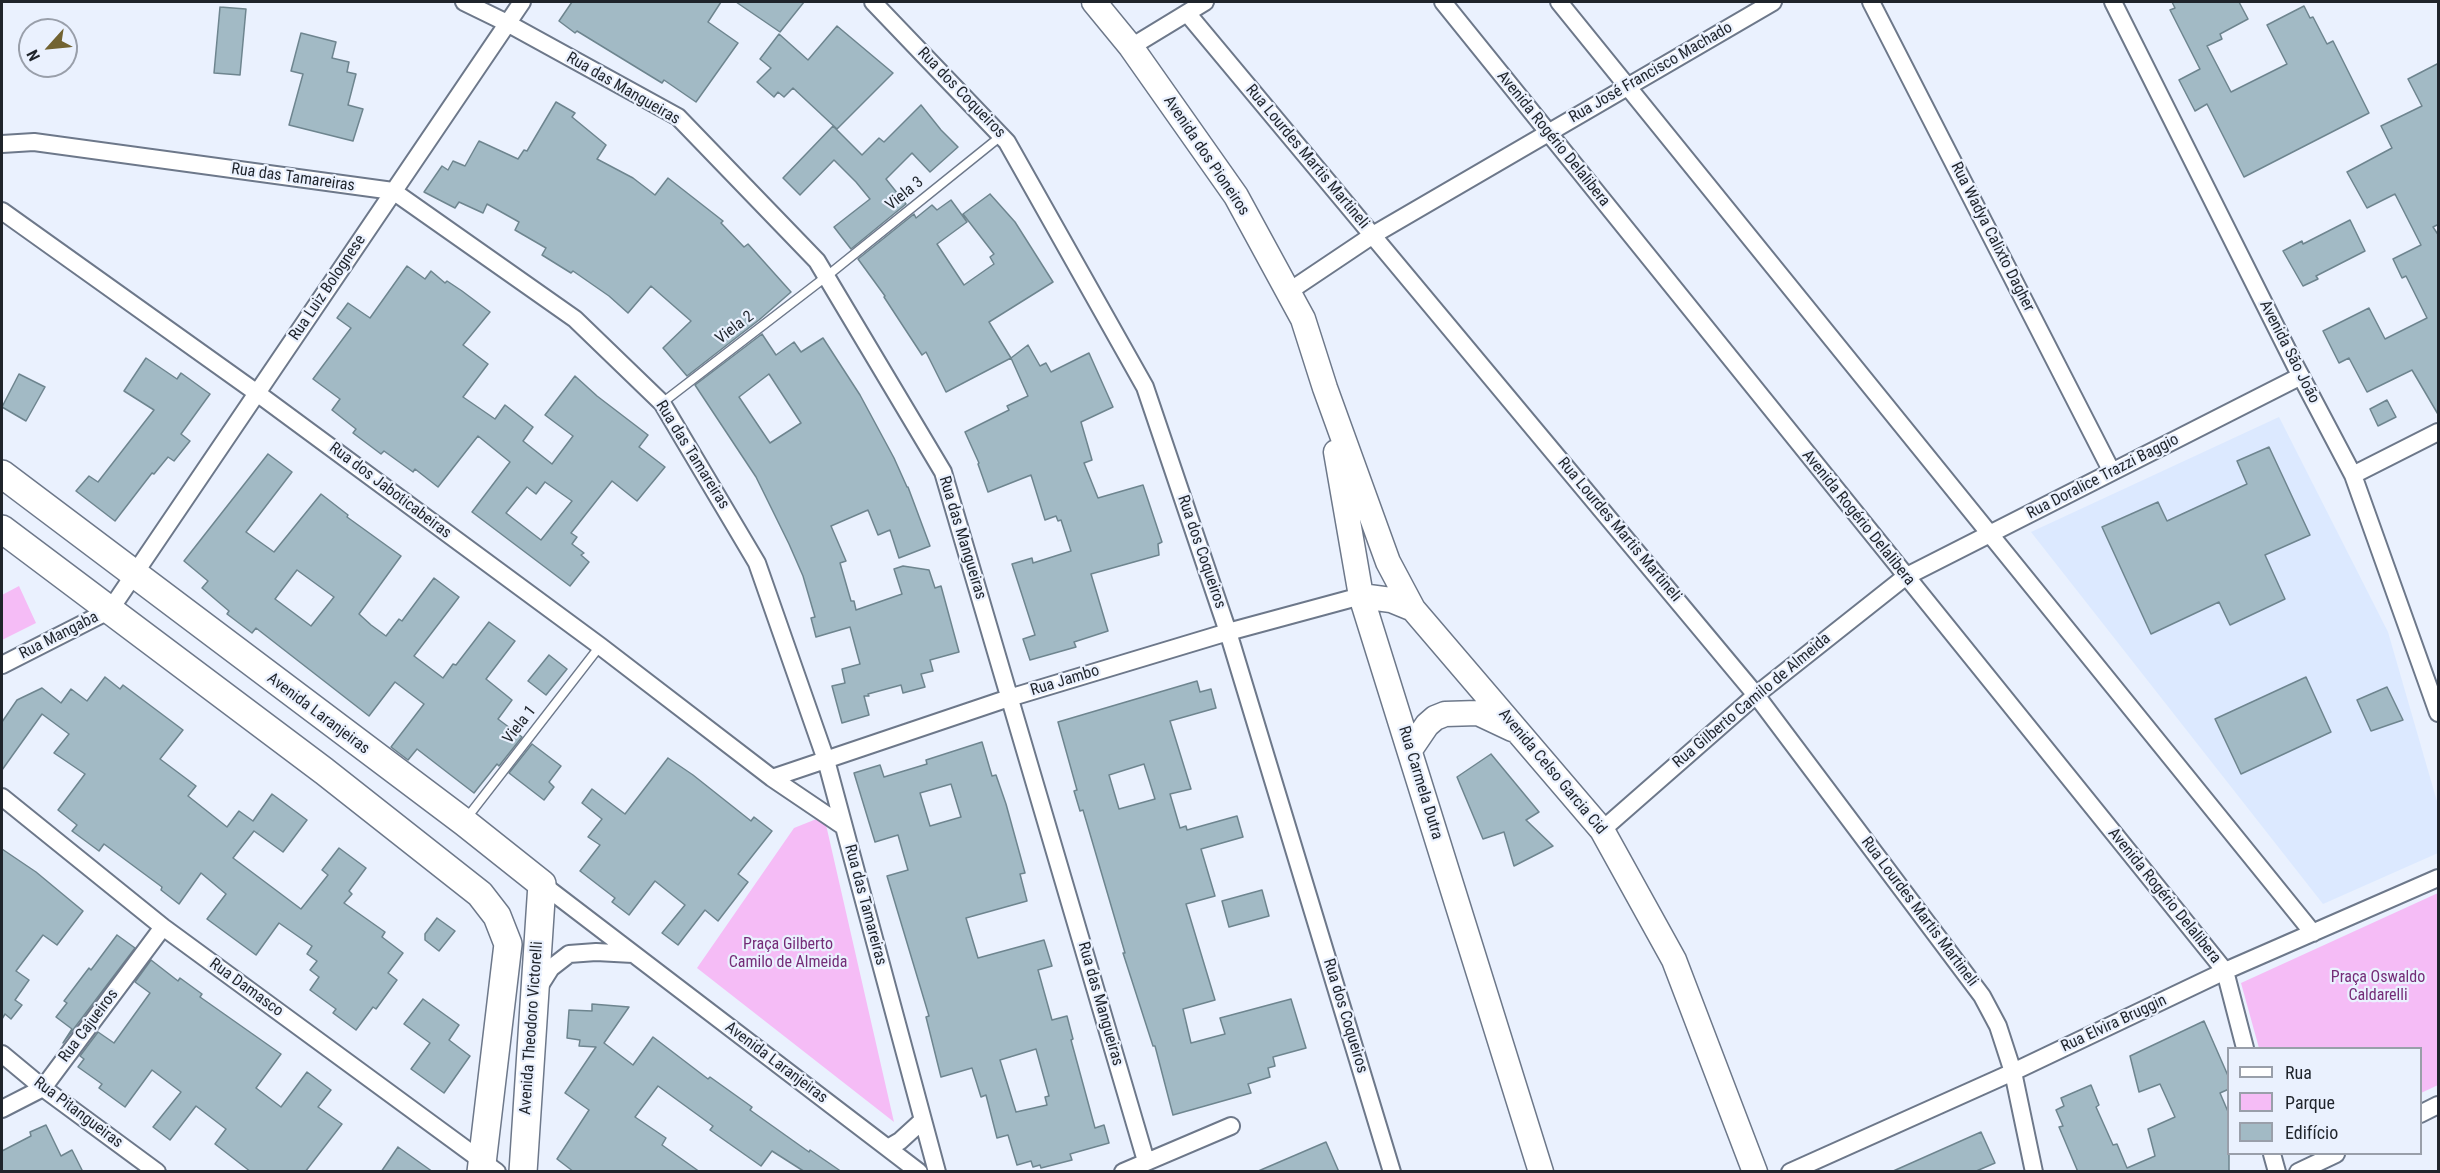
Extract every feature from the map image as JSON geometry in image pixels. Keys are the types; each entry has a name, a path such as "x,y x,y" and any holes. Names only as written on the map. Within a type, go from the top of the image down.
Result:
{"main road":[{"name":"Avenida dos Pioneiros","path":"1094,2 1131,47 1236,196 1303,319 1325,388"},
{"name":"Rua Carmela Dutra","path":"1325,388 1361,597 1541,1172"},
{"name":"Avenida Celso Garcia Cid","path":"1325,388 1388,562 1413,609 1602,830 1674,960 1755,1172"},
{"name":"Avenida Laranjeiras","path":"2,474 464,822 542,884"},
{"path":"2,529 110,610"},
{"path":"1361,597 1391,600 1413,609"},
{"name":"Avenida Theodoro Victorelli","path":"110,610 324,771 480,894 497,916 508,944 486,1168"},
{"path":"1410,750 1427,725 1435,718 1445,714 1478,713 1522,734"},
{"name":"Avenida Theodoro Victorelli","path":"522,1172 542,884"}],"street":[{"name":"Rua das Mangueiras","path":"464,2 507,23 678,117 818,261 943,472 1146,1161"},
{"name":"Rua Luiz Bolognese","path":"134,575 522,2"},
{"name":"Rua dos Coqueiros","path":"873,2 1007,142 1144,387 1228,632 1392,1172"},
{"path":"1131,47 1205,2"},
{"name":"Avenida Rogério Delalibera","path":"1443,2 2225,971 2245,1047"},
{"path":"1558,2 1991,533 2313,933"},
{"name":"Rua José Francisco Machado","path":"1287,292 1373,235 1773,2"},
{"name":"Rua Wadya Calixto Dagher","path":"1872,2 2112,472"},
{"name":"Avenida São João","path":"2113,2 2353,475 2439,713"},
{"name":"Rua Lourdes Martis Martineli","path":"1187,13 1756,695 1982,996 1998,1026 2013,1072 2034,1172"},
{"name":"Rua das Tamareiras","path":"2,144 34,142 393,191 574,319 662,403 758,563 826,760 937,1172"},
{"name":"Rua dos Jaboticabeiras","path":"2,211 257,393 600,646 772,778 843,826"},
{"name":"Rua Doralice Trazzi Baggio","path":"1905,577 2301,376"},
{"path":"2353,475 2439,432"},
{"name":"Rua Mangaba","path":"2,665 110,610 134,575"},
{"name":"Rua Gilberto Camilo de Almeida","path":"1602,830 1756,695 1905,577"},
{"name":"Rua Jambo","path":"772,778 1009,698 1228,632 1361,597"},
{"name":"Rua Damasco","path":"2,797 163,927 486,1168"},
{"name":"Rua Elvira Bruggin","path":"1790,1172 2013,1072 2225,971 2439,878"},
{"name":"Avenida Laranjeiras","path":"542,884 919,1172"},
{"name":"Rua Cajueiros","path":"2,1109 43,1088 163,927"},
{"path":"534,994 551,968 569,954 596,952 633,954"},
{"name":"Rua Pitangueiras","path":"2,1054 43,1088 157,1172"},
{"path":"2422,1114 2439,1105"},
{"path":"888,1148 900,1141 923,1120"},
{"path":"1123,1172 1231,1126"},
{"path":"2272,1155 2277,1172"},
{"path":"2298,1172 2334,1155"}],"lane":[{"name":"Viela 3","path":"827,276 1001,136"},
{"name":"Viela 2","path":"662,403 827,276"},
{"name":"Viela 1","path":"464,822 600,646"}],"shaded area":[{"path":"2279,417 2388,632 2438,805 2438,853 2323,904 2031,532"}],"green space":[{"path":"19,586 36,623 2,640 2,595"},
{"name":"Praça Gilberto Camilo de Almeida","path":"824,816 894,1122 697,968 794,828"},
{"name":"Praça Oswaldo Caldarelli","path":"2438,893 2438,1085 2422,1093 2422,1047 2259,1047 2241,983"}],"building":[{"path":"572,2 721,2 708,22 738,43 696,102 664,80 662,83 577,31 575,33 559,21"},
{"path":"736,2 804,2 780,32"},
{"path":"2172,2 2239,2 2248,19 2220,34 2222,39 2207,46 2231,92 2287,64 2267,25 2304,6 2310,18 2313,17 2327,44 2333,41 2369,113 2244,177 2207,104 2195,111 2179,80 2200,69 2170,10 2175,8"},
{"path":"220,7 246,9 240,75 214,73"},
{"path":"837,26 893,73 837,129 793,88 784,97 778,92 774,97 757,82 771,68 760,59 779,34 808,60"},
{"path":"301,33 336,42 332,58 349,62 347,72 356,74 348,105 363,109 353,141 289,125 303,74 291,71"},
{"path":"2439,63 2439,224 2433,227 2439,236 2439,416 2412,370 2367,392 2349,358 2339,363 2323,331 2369,308 2385,339 2427,318 2406,276 2402,278 2393,259 2421,245 2395,194 2367,208 2347,172 2392,148 2381,126 2422,106 2408,79"},
{"path":"556,102 575,113 572,117 606,145 597,159 633,178 655,195 668,178 723,221 721,223 744,247 748,244 791,292 687,376 663,348 691,321 651,286 628,313 609,296 573,271 571,273 542,255 546,248 515,230 519,222 487,204 483,213 459,202 455,208 424,192 442,166 448,170 453,161 465,166 479,141 518,159 524,150 527,151"},
{"path":"921,105 958,147 930,172 912,153 886,179 906,204 851,249 834,227 870,199 856,182 834,160 800,195 783,178 833,126 862,155 879,138 884,142"},
{"path":"990,194 1015,222 1053,282 989,322 1011,358 946,392 926,352 922,355 885,296 858,259 914,214 916,218 932,205 937,210 951,200 967,222 937,244 964,285 994,264 990,257 994,254 963,214"},
{"path":"2350,220 2365,251 2316,276 2318,279 2303,286 2283,251 2302,241 2303,244"},
{"path":"407,266 425,279 431,271 445,283 447,281 490,312 463,345 488,364 463,397 495,419 505,405 533,427 523,441 552,464 573,436 545,415 575,376 648,435 639,447 665,467 637,501 612,481 571,533 577,537 572,544 584,553 581,555 589,562 570,586 472,512 510,462 478,436 438,487 415,469 413,472 384,451 381,454 353,433 356,429 332,410 340,399 313,379 351,328 337,318 348,303 370,318","holes":["545,482 572,501 541,540 506,513 527,487 536,494"]},
{"path":"762,334 776,355 794,342 801,352 823,338 860,395 894,458 908,487 930,546 899,558 890,530 878,535 868,510 831,526 846,561 840,563 851,601 854,601 856,610 902,594 894,569 903,566 929,570 935,588 941,586 959,652 930,660 933,671 921,674 925,687 903,693 901,685 868,694 869,696 864,696 869,715 842,723 832,686 845,683 842,669 860,664 850,627 816,637 811,618 815,617 803,576 789,544 756,477 695,385","holes":["769,374 801,423 770,443 739,397"]},
{"path":"1028,345 1040,366 1046,363 1051,372 1089,353 1113,407 1081,422 1092,460 1084,463 1098,498 1143,485 1162,542 1158,544 1159,555 1091,574 1108,631 1074,642 1076,647 1030,660 1023,639 1035,635 1012,564 1032,558 1033,563 1071,551 1061,520 1058,521 1056,516 1045,520 1031,475 988,492 979,463 965,432 1009,410 1007,406 1028,396 1011,358"},
{"path":"146,358 177,379 181,373 210,394 181,434 190,441 174,461 168,457 154,474 152,473 115,521 76,491 89,476 98,482 154,410 124,391"},
{"path":"19,374 45,387 26,421 2,407"},
{"path":"2387,400 2396,417 2378,426 2370,409"},
{"path":"2269,447 2310,535 2265,555 2285,599 2230,625 2219,602 2151,634 2102,527 2158,502 2167,521 2247,484 2237,461"},
{"path":"268,454 292,472 246,532 274,552 321,494 348,515 347,517 401,556 359,614 371,625 386,636 399,619 402,621 434,578 459,597 414,656 443,678 489,622 515,641 486,679 512,700 498,719 522,737 474,793 417,749 408,760 391,747 424,704 395,682 369,716 256,628 252,633 227,614 229,611 202,588 208,581 184,561","holes":["297,570 334,597 311,626 275,599"]},
{"path":"549,655 567,669 546,695 528,681"},
{"path":"105,677 120,689 123,685 183,730 160,759 196,786 188,796 227,827 239,811 253,821 272,794 307,820 283,852 254,831 233,858 301,909 328,875 322,870 339,848 366,868 349,891 352,894 344,903 385,932 382,937 403,953 388,973 397,980 376,1009 373,1007 356,1030 333,1013 336,1009 310,990 319,977 310,970 317,961 307,954 312,946 279,923 256,955 207,919 226,894 201,873 179,904 161,890 162,887 104,844 99,851 72,831 77,825 58,810 85,774 54,753 69,734 42,714 2,770 2,722 17,700 42,688 61,703 71,689 87,701"},
{"path":"2306,677 2331,732 2241,774 2215,719"},
{"path":"1197,681 1200,692 1211,689 1216,708 1170,721 1191,789 1170,794 1180,828 1186,826 1187,830 1237,816 1243,837 1201,849 1215,896 1186,904 1215,1000 1183,1009 1191,1043 1225,1034 1220,1018 1291,999 1306,1048 1273,1057 1275,1066 1268,1068 1270,1077 1248,1084 1251,1093 1173,1115 1155,1046 1153,1046 1123,953 1125,953 1083,810 1080,811 1074,791 1077,790 1058,722","holes":["1144,764 1155,799 1119,809 1109,775"]},
{"path":"2387,687 2403,720 2371,731 2357,700"},
{"path":"982,742 992,776 996,775 1025,873 1020,874 1027,901 966,918 978,958 1044,940 1052,966 1038,970 1052,1020 1067,1016 1073,1039 1071,1040 1095,1128 1104,1125 1109,1143 1070,1154 1072,1160 1041,1168 1040,1165 1033,1167 1031,1161 1017,1165 1008,1135 997,1138 986,1095 981,1097 972,1068 941,1077 926,1017 929,1016 887,876 908,870 898,835 875,842 854,773 880,765 884,777 927,764 926,760","holes":["951,784 961,817 930,826 920,793","1036,1049 1049,1096 1045,1097 1047,1105 1016,1112 1000,1060"]},
{"path":"532,744 561,766 549,782 554,787 544,800 509,773"},
{"path":"1491,754 1539,812 1526,820 1553,846 1514,866 1504,832 1483,839 1457,777"},
{"path":"668,758 751,821 754,817 772,831 738,874 748,882 718,921 705,910 678,945 662,933 685,905 655,881 629,915 612,902 615,898 580,871 600,845 588,837 602,819 582,803 592,789 625,814"},
{"path":"2,849 36,872 83,911 57,945 43,935 16,971 29,980 15,1000 22,1005 11,1019 5,1014 2,1019"},
{"path":"1262,890 1269,916 1229,927 1222,901"},
{"path":"437,918 455,931 439,951 425,940 425,934"},
{"path":"117,935 135,948 63,1043 72,1029 56,1017 67,1003 64,1001"},
{"path":"151,960 178,981 180,978 202,994 200,997 281,1054 256,1088 281,1107 307,1072 331,1090 318,1107 342,1124 305,1172 251,1172 215,1144 226,1129 196,1106 170,1140 153,1127 181,1092 152,1070 125,1107 99,1088 102,1084 78,1067 84,1059 80,1056 98,1032 114,1043 150,993 135,982"},
{"path":"423,999 459,1025 449,1040 470,1056 444,1093 411,1069 430,1043 404,1024"},
{"path":"592,1004 629,1007 604,1043 633,1065 653,1037 708,1079 710,1077 752,1107 750,1110 809,1152 810,1150 842,1172 805,1172 772,1151 761,1166 710,1130 713,1126 658,1086 635,1117 666,1138 662,1145 700,1172 574,1172 557,1159 589,1110 565,1093 596,1047 579,1046 580,1040 567,1038 569,1010 592,1011"},
{"path":"2204,1021 2227,1073 2227,1090 2220,1093 2227,1109 2229,1172 2078,1172 2059,1127 2063,1126 2056,1110 2064,1106 2061,1098 2091,1085 2099,1105 2096,1107 2113,1145 2117,1144 2127,1168 2155,1156 2148,1129 2175,1117 2160,1084 2139,1092 2130,1056"},
{"path":"46,1125 61,1156 72,1150 83,1172 2,1172 2,1151 31,1136 30,1132"},
{"path":"1981,1132 1995,1163 1974,1172 1891,1172"},
{"path":"1326,1142 1339,1172 1256,1172"},
{"path":"398,1147 433,1172 381,1172"}]}
